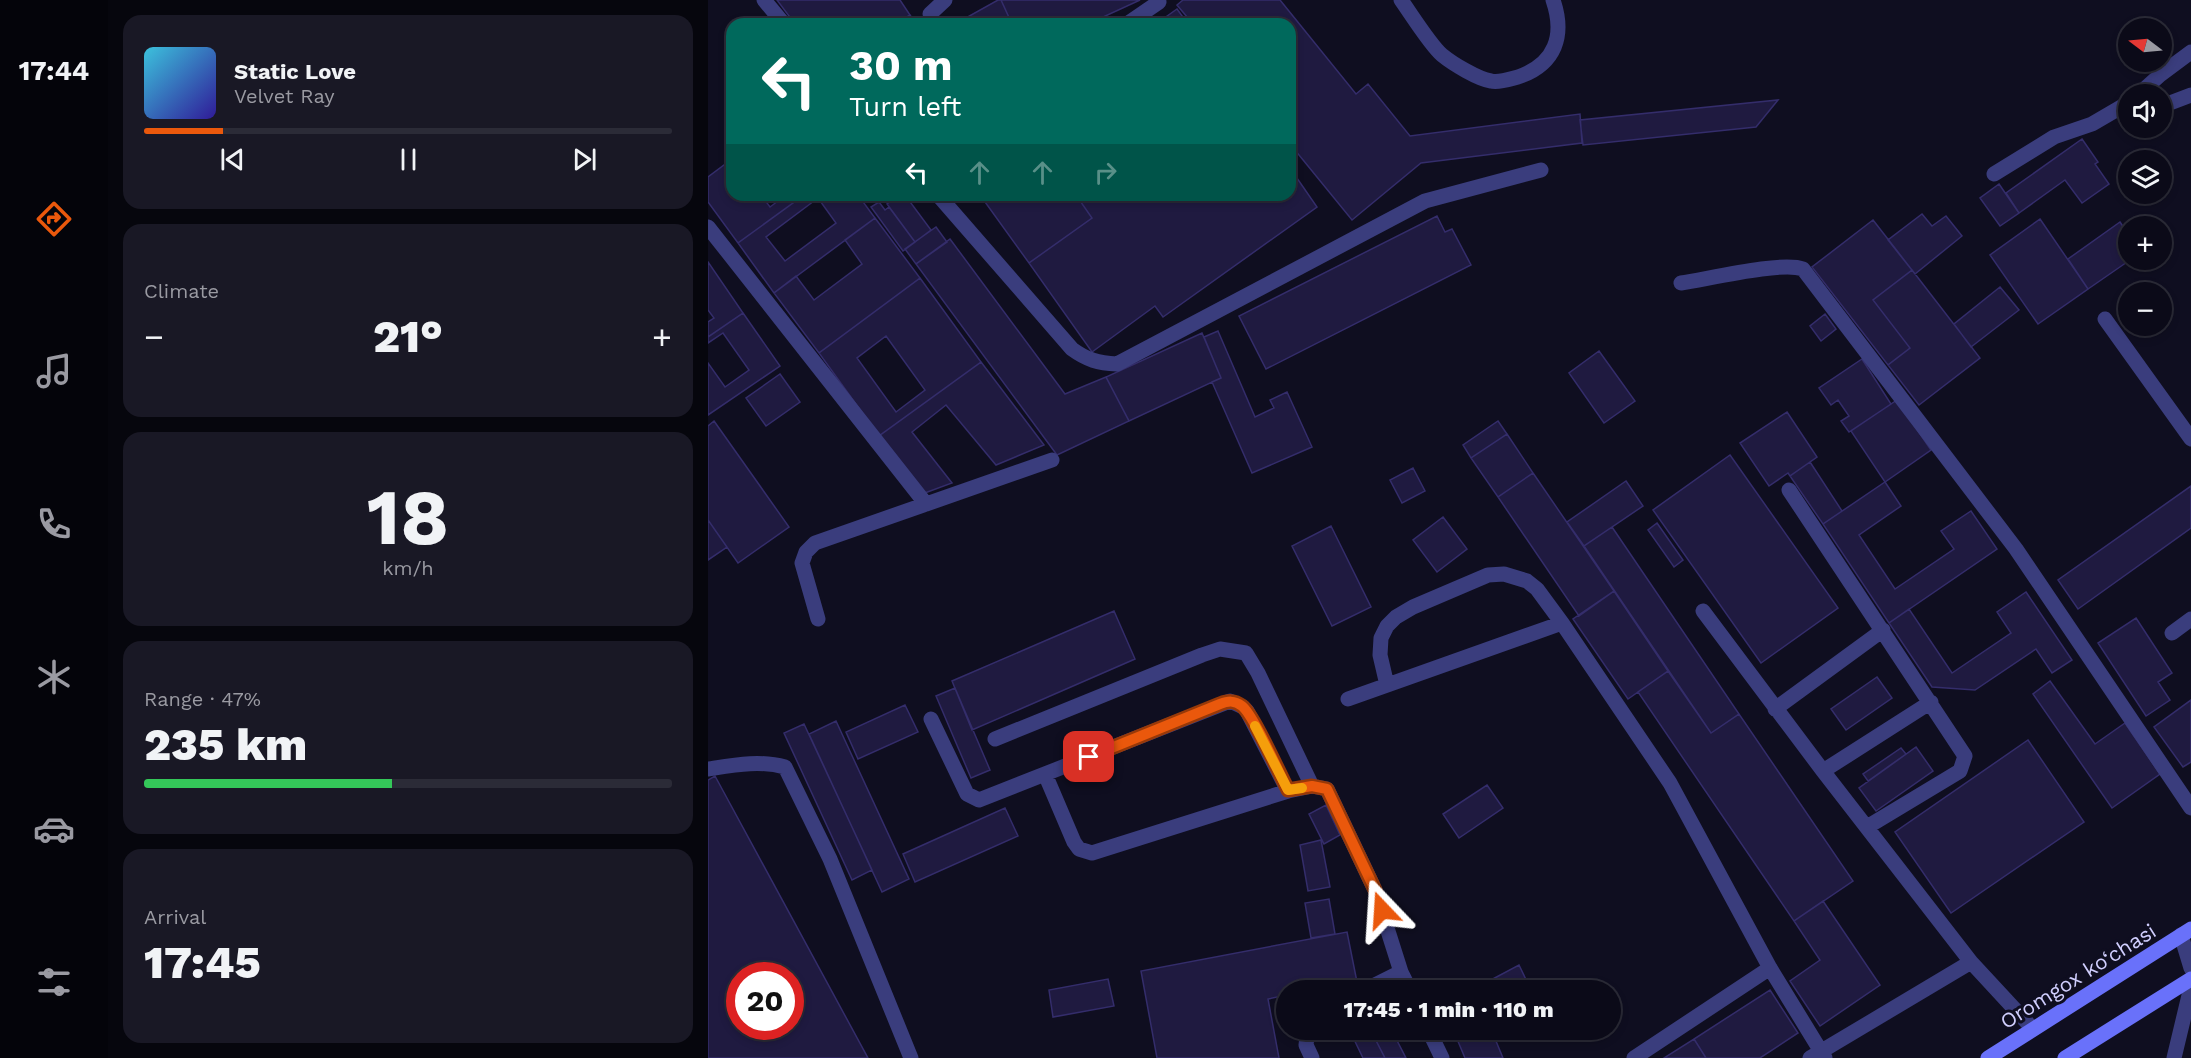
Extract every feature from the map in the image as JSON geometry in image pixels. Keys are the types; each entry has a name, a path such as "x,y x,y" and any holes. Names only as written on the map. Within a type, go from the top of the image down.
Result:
{"main road":[{"name":"Oromgox ko‘chasi","path":"1988,1058 2186,932"},
{"path":"2065,1058 2191,979"}],"street":[{"path":"764,0 779,18"},
{"path":"930,14 945,0"},
{"path":"1401,0 1441,55 1492,82 1525,75 1550,57 1558,38 1558,17 1553,0"},
{"path":"1136,18 1159,2"},
{"path":"2150,84 2191,52"},
{"path":"2172,103 2191,96"},
{"path":"1994,174 2054,138 2092,124 2118,109"},
{"path":"943,201 1072,349 1096,363 1117,364 1425,201 1541,170"},
{"path":"708,227 926,504"},
{"path":"1681,283 1785,266 1796,266 1803,269 2016,549 2191,808"},
{"path":"2106,319 2191,439"},
{"path":"818,619 802,563 806,552 815,543 1052,460"},
{"path":"1789,490 1965,756 1960,771 1867,827"},
{"path":"1387,685 1380,655 1381,638 1396,617 1413,607 1488,575 1504,574 1527,580 1537,589 1562,623 1670,783 1819,1056 1971,962"},
{"path":"1703,611 1775,709 1971,962 2033,1029"},
{"path":"2172,633 2191,619"},
{"path":"1348,699 1562,623"},
{"path":"1775,709 1882,630"},
{"path":"995,739 1202,655 1220,649 1235,650 1246,653 1258,673 1312,786"},
{"path":"931,719 968,794 979,800 1230,701 1243,706 1247,711 1288,790"},
{"path":"1823,771 1931,702"},
{"path":"708,769 743,763 785,768 830,859 911,1058"},
{"path":"1045,774 1074,842 1079,849 1092,853 1288,790 1312,786 1327,789 1375,890 1405,980"},
{"path":"2186,932 2191,968"},
{"path":"1634,1058 1770,968"},
{"path":"1385,980 1401,972"},
{"path":"2174,1058 2191,987"},
{"path":"1307,1040 1306,1045 1312,1058"},
{"path":"1433,1040 1442,1058"}],"building":[{"path":"777,0 900,0 910,15 905,18 790,18"},
{"path":"1001,0 1009,18 966,18"},
{"path":"1001,0 1140,0 1101,18 1009,18"},
{"path":"1183,0 1280,0 1295,18 1188,18 1177,5"},
{"path":"1177,9 1184,18 1164,18"},
{"path":"1296,20 1356,94 1368,84 1410,136 1580,114 1582,143 1421,163 1352,220 1296,151"},
{"path":"1778,100 1756,127 1583,145 1580,120"},
{"path":"2082,139 2098,162 2095,164 2109,184 2082,203 2065,180 2019,213 2006,193"},
{"path":"726,164 726,201 766,201 770,207 778,201 796,201 738,243 708,202 708,177"},
{"path":"1296,177 1317,207 1163,317 1155,306 1092,352 1029,263 1092,218 1080,201 1296,201"},
{"path":"1999,184 2019,213 2000,226 1980,198"},
{"path":"796,201 814,201 766,237 785,261 836,223 820,201 862,201 875,218 774,293 738,243"},
{"path":"891,201 909,201 931,230 915,242 887,204"},
{"path":"984,201 1080,201 1092,218 1029,263"},
{"path":"879,202 885,210 889,207 915,242 903,251 871,207"},
{"path":"1922,214 1932,226 1946,216 1962,236 1915,274 1888,240"},
{"path":"1437,216 1445,232 1452,229 1471,265 1266,369 1239,316"},
{"path":"875,218 920,278 819,353 774,293 796,276 814,300 862,264 845,240"},
{"path":"2040,219 2088,289 2038,324 1990,255"},
{"path":"1873,220 1912,270 1873,300 1910,348 1888,365 1812,267"},
{"path":"2118,223 2118,268 2088,289 2068,259"},
{"path":"936,227 947,242 916,264 905,249"},
{"path":"950,239 1065,394 1106,377 1129,421 1057,455 916,264"},
{"path":"708,262 743,313 708,337 708,322 714,318 708,310"},
{"path":"1912,270 1980,358 1919,405 1888,365 1910,348 1873,300"},
{"path":"920,278 981,362 879,436 819,353","holes":["886,336 925,390 896,412 857,358"]},
{"path":"2000,287 2019,310 1971,347 1954,324"},
{"path":"743,313 780,366 708,415 708,363 725,387 749,370 723,333 708,343 708,337"},
{"path":"1825,314 1836,329 1821,341 1810,326"},
{"path":"1218,331 1255,417 1274,408 1270,400 1287,392 1312,447 1252,473 1212,382 1221,378 1204,337"},
{"path":"1202,333 1221,378 1129,421 1106,377"},
{"path":"1599,351 1635,401 1604,423 1569,373"},
{"path":"1862,359 1891,404 1849,432 1841,421 1849,416 1838,400 1831,405 1819,388"},
{"path":"981,362 1044,445 996,465 946,405 912,432 952,483 922,494 879,436"},
{"path":"780,374 800,402 766,426 746,398"},
{"path":"1897,400 1931,450 1885,482 1851,431"},
{"path":"1787,412 1817,457 1790,476 1788,473 1769,486 1740,443"},
{"path":"714,421 789,527 738,563 708,520 708,426"},
{"path":"1498,421 1507,434 1471,458 1463,445"},
{"path":"1507,434 1533,473 1498,497 1471,458"},
{"path":"1730,455 1838,608 1761,663 1653,510"},
{"path":"1810,462 1842,511 1823,524 1790,476"},
{"path":"1413,468 1425,491 1402,503 1390,480"},
{"path":"1533,473 1614,591 1579,616 1498,497"},
{"path":"1626,481 1643,506 1584,546 1567,522"},
{"path":"1885,482 1901,506 1859,535 1895,589 1954,549 1941,531 1971,511 1997,549 1889,623 1823,524"},
{"path":"2191,486 2191,528 2078,609 2058,580"},
{"path":"1443,517 1467,549 1437,572 1413,540"},
{"path":"708,520 727,547 708,560"},
{"path":"1657,523 1683,560 1674,567 1648,530"},
{"path":"1331,526 1371,607 1332,626 1292,546"},
{"path":"1612,527 1739,714 1711,733 1584,546"},
{"path":"1614,591 1668,671 1628,699 1573,619"},
{"path":"2026,592 2072,660 2052,673 2036,649 1975,690 1932,687 1889,623 1909,609 1952,673 2011,633 1997,612"},
{"path":"1114,611 1135,659 972,730 952,681"},
{"path":"2136,618 2172,673 2158,682 2170,700 2146,716 2098,643"},
{"path":"1668,671 1711,733 1739,714 1853,881 1794,921 1638,692"},
{"path":"1877,677 1892,698 1846,730 1831,709"},
{"path":"2050,681 2095,744 2125,723 2160,774 2112,808 2033,694"},
{"path":"955,688 990,770 971,778 936,696"},
{"path":"2191,700 2191,762 2183,767 2154,727"},
{"path":"905,705 918,732 858,759 846,732"},
{"path":"836,721 909,879 882,892 809,734"},
{"path":"804,724 872,870 852,880 784,733"},
{"path":"2028,740 2084,822 1951,913 1895,832"},
{"path":"1916,747 1933,771 1876,811 1859,788"},
{"path":"1901,748 1906,754 1868,781 1863,774"},
{"path":"715,776 868,1058 708,1058 708,780"},
{"path":"1487,785 1503,808 1459,838 1443,814"},
{"path":"1326,805 1340,835 1324,844 1309,814"},
{"path":"1005,808 1018,836 915,882 903,854"},
{"path":"1321,840 1330,887 1308,891 1300,845"},
{"path":"1329,899 1335,934 1311,938 1305,903"},
{"path":"1823,901 1880,985 1820,1026 1790,981 1820,960 1794,921"},
{"path":"1347,932 1357,980 1276,980 1276,997 1268,999 1279,1058 1157,1058 1141,971"},
{"path":"1519,965 1526,980 1491,980"},
{"path":"1108,979 1114,1006 1053,1017 1049,990"},
{"path":"1770,990 1798,1033 1760,1058 1706,1058 1694,1039"},
{"path":"1694,1039 1706,1058 1664,1058"},
{"path":"1354,1040 1376,1040 1385,1058 1363,1058"},
{"path":"1376,1040 1397,1040 1406,1058 1385,1058"},
{"path":"1457,1040 1496,1040 1503,1058 1465,1058"}],"slow traffic":[{"path":"1255,726 1288,790 1302,788"}],"route":[{"path":"1089,757 1220,704 1230,701 1243,706 1288,790 1312,786 1327,789 1375,890 1382,910"}]}
